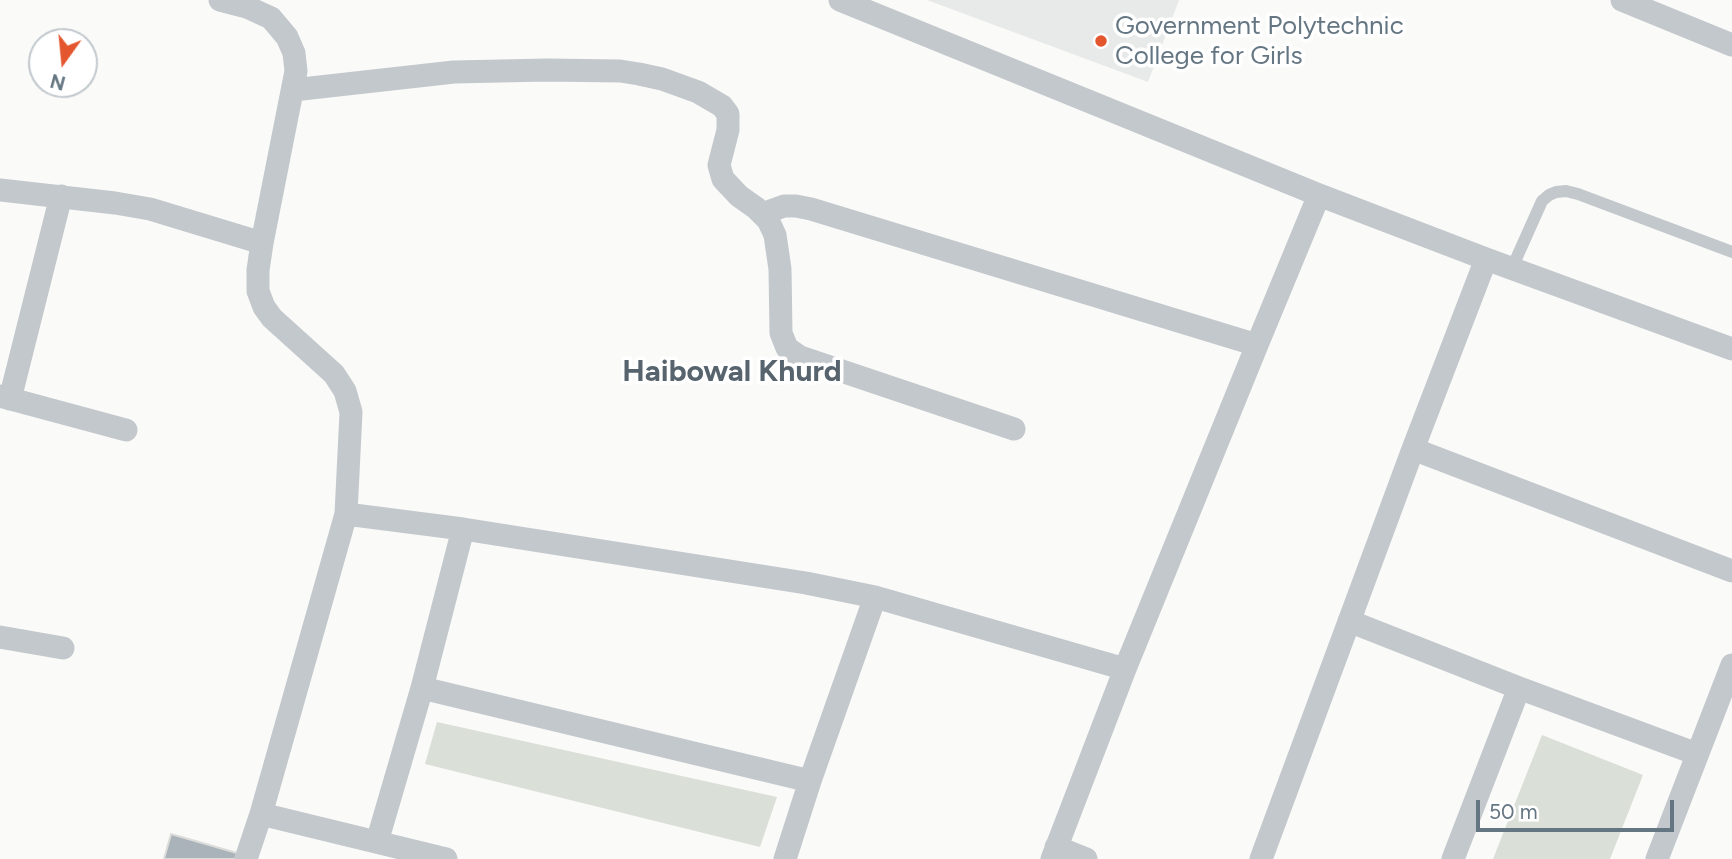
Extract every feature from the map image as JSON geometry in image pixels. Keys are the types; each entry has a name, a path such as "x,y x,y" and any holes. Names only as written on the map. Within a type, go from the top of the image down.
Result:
{"street":[{"path":"220,0 247,7 271,19 287,37 294,53 296,71 262,243 258,292 272,318 334,374 345,391 351,412 346,514 246,859"},
{"path":"840,0 1319,195 1732,349"},
{"path":"1623,0 1732,45"},
{"path":"293,90 454,72 547,70 620,71 662,79 698,92 725,110 729,121 720,158 723,179 768,220 775,235 780,269 781,333 783,341 791,351 800,357 1014,429"},
{"path":"0,190 150,209 262,243"},
{"path":"1086,859 1054,853 1125,669 1319,195"},
{"path":"61,196 5,397 126,430"},
{"path":"762,214 785,206 811,209 1257,345"},
{"path":"1261,859 1486,259"},
{"path":"1413,449 1732,571"},
{"path":"346,514 463,529 806,583 875,597 1125,669"},
{"path":"377,842 422,688 463,529"},
{"path":"785,859 875,597"},
{"path":"1349,621 1697,754"},
{"path":"0,637 62,648"},
{"path":"1657,859 1732,666"},
{"path":"422,688 810,781"},
{"path":"1453,859 1520,688"},
{"path":"261,814 446,859"}],"lane":[{"path":"1512,268 1542,201 1556,192 1566,191 1732,252"}],"shaded area":[{"name":"Government Polytechnic College for Girls","path":"927,0 1179,0 1148,82"},
{"path":"437,722 777,797 760,847 425,764"},
{"path":"1542,735 1643,775 1610,859 1493,859"}],"building":[{"path":"171,834 237,853 235,859 164,859"}],"place":[{"name":"Government Polytechnic College for Girls","path":"1101,41"}],"district":[{"name":"Haibowal Khurd","path":"732,372"}]}
